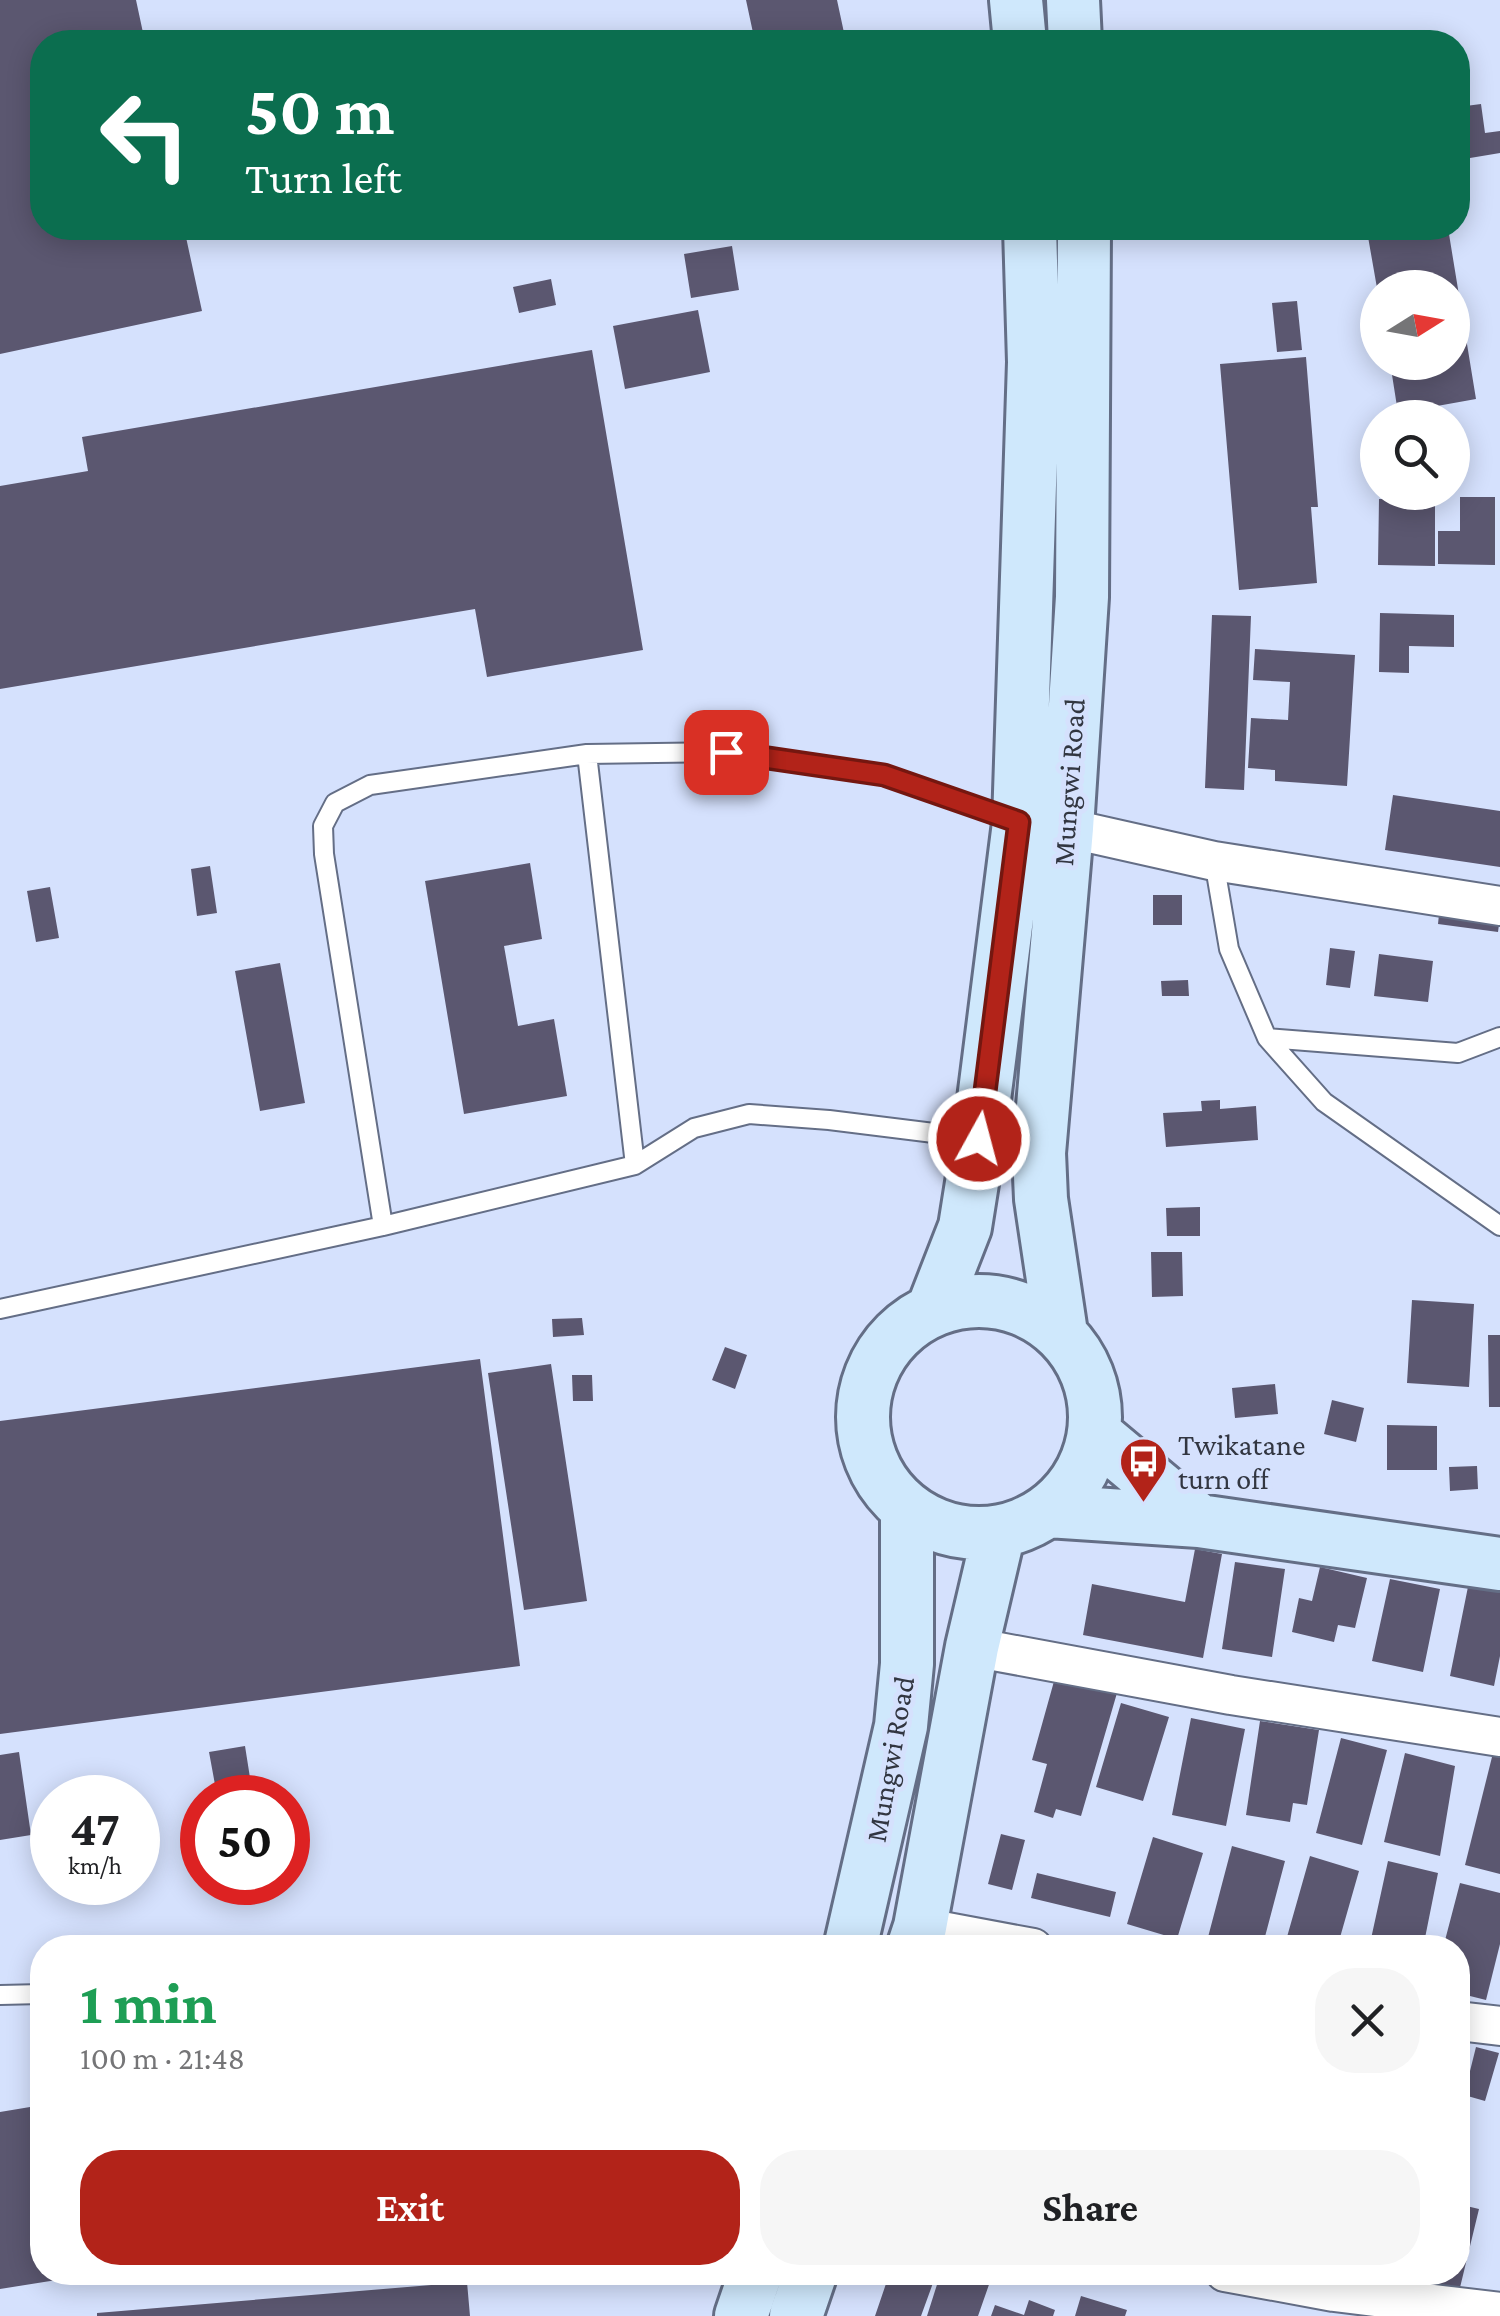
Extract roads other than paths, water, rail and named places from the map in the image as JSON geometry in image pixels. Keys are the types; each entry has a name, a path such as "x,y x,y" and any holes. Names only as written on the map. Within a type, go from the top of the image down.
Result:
{"main road":[{"path":"1016,0 1019,30"},
{"path":"1072,0 1074,30"},
{"name":"Mungwi Road","path":"1030,240 1043,825 1040,1199 1061,1333"},
{"name":"Mungwi Road","path":"933,1309 965,1227 979,1139 1043,825 1082,597 1084,240"},
{"path":"966,1300 1000,1301 1033,1313 1061,1333 1082,1363 1094,1397 1095,1434 1086,1464 1070,1490 1048,1512 1025,1525 966,1534 935,1525 907,1508 880,1478 865,1441 864,1401 876,1363 900,1332 933,1309 966,1300"},
{"path":"1095,1434 1200,1521"},
{"name":"Mungwi Road","path":"853,1935 901,1726 907,1664 907,1508"},
{"path":"1048,1512 1200,1521 1495,1563"},
{"name":"Mungwi Road","path":"916,1935 972,1647 999,1532"},
{"path":"741,2316 752,2285"},
{"path":"796,2316 807,2285"}],"street":[{"path":"1043,825 1214,860 1500,906"},
{"path":"972,1647 1231,1695 1500,1737"},
{"path":"1470,2022 1500,2026"},
{"path":"1296,2285 1500,2312"}],"lane":[{"path":"383,1226 324,854 323,826 336,803 370,784 587,754 726,752 884,775 1043,825"},
{"path":"587,754 635,1165"},
{"path":"1214,860 1230,949 1268,1038 1324,1102 1500,1226"},
{"path":"1268,1038 1458,1053 1500,1037"},
{"path":"0,1309 383,1226 635,1165 694,1128 749,1114 979,1139"},
{"path":"0,1995 30,1994"}],"place":[{"name":"Twikatane turn off","path":"1143,1504"}]}
